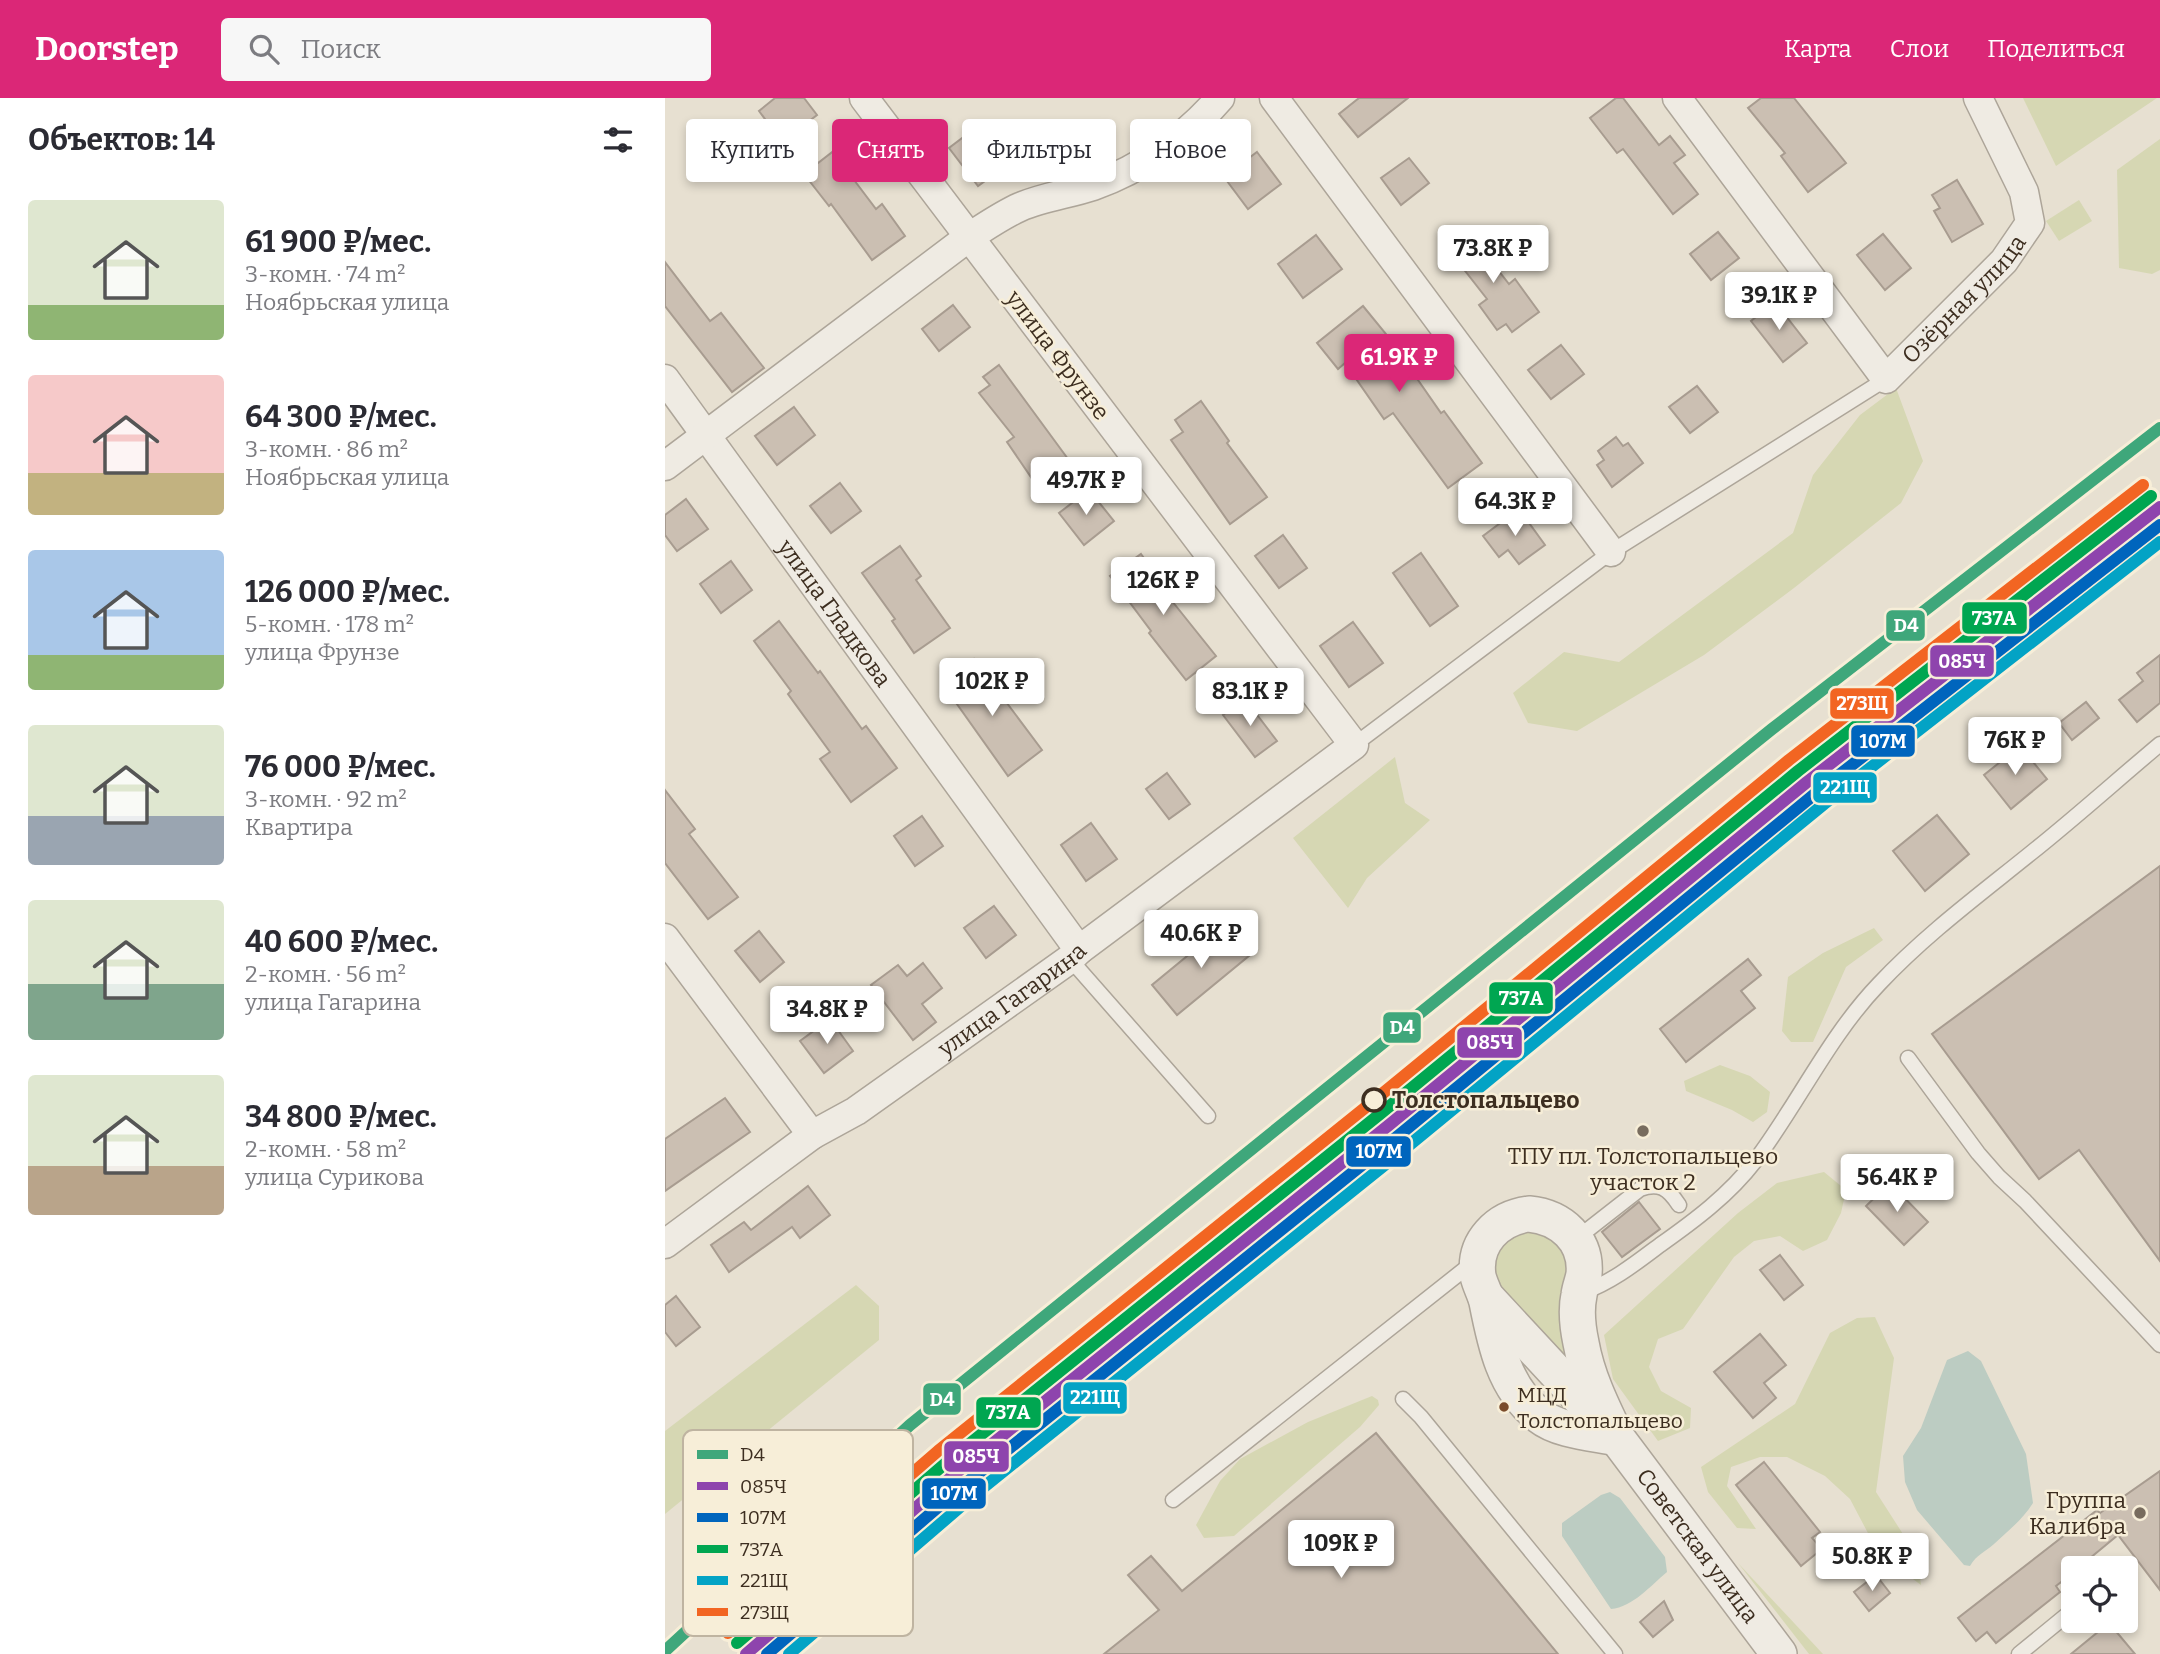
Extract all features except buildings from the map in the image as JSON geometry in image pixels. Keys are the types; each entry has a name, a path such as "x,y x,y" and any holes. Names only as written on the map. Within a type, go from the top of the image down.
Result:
{"street":[{"name":"улица Фрунзе","path":"864,98 1354,745"},
{"path":"665,466 969,237 1020,207 1093,186 1147,159 1179,139 1201,120 1220,98"},
{"path":"1274,98 1611,552"},
{"path":"1677,98 1885,379"},
{"name":"Озёрная улица","path":"1885,379 2004,261 2030,223 2024,192 1978,98"},
{"name":"улица Гладкова","path":"665,379 1075,955"},
{"name":"улица Гагарина","path":"665,1244 812,1135 856,1111 1075,955 1354,745"},
{"path":"665,938 812,1135"},
{"path":"1516,1216 1543,1216 1556,1220 1576,1239 1584,1265 1579,1294 1580,1339 1586,1366 1617,1438 1486,1297 1479,1280 1478,1258 1484,1241 1493,1230 1516,1216"},
{"name":"Советская улица","path":"1617,1438 1779,1654"}],"lane":[{"path":"1354,745 1611,552 1885,379"},
{"path":"1579,1294 1598,1287 1627,1269 1720,1199 1754,1163 1850,1016 1881,981 1952,916 2034,851 2160,744"},
{"path":"1075,955 1208,1116"},
{"path":"1908,1058 1985,1161 2160,1345"},
{"path":"1576,1239 1640,1189 1651,1185 1659,1185 1679,1205"},
{"path":"1173,1500 1478,1258"},
{"path":"1403,1399 1421,1417 1615,1654"},
{"path":"2019,1654 2061,1620"}],"green space":[{"path":"2023,98 2157,98 2056,166"},
{"path":"2160,139 2160,270 2152,274 2119,268 2117,170"},
{"path":"2079,200 2092,221 2059,241 2046,221"},
{"path":"1896,388 1923,461 1901,503 1704,655 1577,731 1528,723 1513,693 1564,652 1619,662 1793,533 1813,475 1860,415"},
{"path":"1395,757 1405,803 1430,820 1367,878 1348,908 1293,838"},
{"path":"1874,928 1883,940 1846,967 1813,1042 1791,1042 1782,1031 1788,977 1823,953"},
{"path":"1720,1065 1750,1076 1770,1092 1767,1112 1753,1122 1686,1091 1684,1081"},
{"path":"1824,1172 1846,1190 1841,1213 1827,1240 1803,1251 1780,1236 1754,1241 1734,1257 1683,1329 1658,1339 1649,1367 1661,1391 1691,1408 1690,1428 1658,1441 1613,1379 1604,1335 1738,1213 1777,1183"},
{"path":"1527,1225 1568,1245 1580,1381 1487,1280 1486,1257"},
{"path":"856,1285 879,1306 879,1340 768,1430 683,1430 683,1499 665,1514 665,1431"},
{"path":"1875,1317 1894,1358 1876,1492 1917,1556 1921,1585 1879,1554 1850,1499 1825,1476 1787,1457 1760,1457 1731,1467 1727,1486 1756,1529 1737,1528 1708,1492 1701,1467 1795,1404 1830,1333 1857,1318"},
{"path":"1372,1396 1378,1400 1379,1405 1360,1427 1234,1536 1204,1538 1196,1525 1220,1481 1240,1459 1308,1422"},
{"path":"1738,1563 1823,1654 1809,1654"}],"shaded area":[{"path":"1968,1351 1981,1361 2026,1454 2033,1503 2015,1525 1970,1566 1964,1565 1917,1510 1905,1482 1903,1456 1921,1428 1947,1360"},
{"path":"1610,1492 1620,1498 1665,1557 1667,1572 1634,1600 1611,1609 1562,1536 1562,1523 1601,1495"}],"transit line":[{"name":"D4","path":"905,1430 1772,729 2160,428"},
{"name":"273Щ","path":"913,1473 1371,1103 1789,760 2143,485"},
{"name":"737А","path":"913,1491 1380,1114 1798,771 2151,496"},
{"name":"085Ч","path":"913,1510 1807,782 2160,507"},
{"name":"107М","path":"913,1529 1816,793 2160,525"},
{"name":"221Щ","path":"913,1547 1824,804 2160,542"},
{"name":"D4","path":"665,1651 683,1634"},
{"name":"737А","path":"737,1643 745,1636"},
{"name":"085Ч","path":"746,1654 767,1636"},
{"name":"107М","path":"767,1654 788,1636"},
{"name":"221Щ","path":"789,1654 810,1636"}],"place":[{"name":"Толстопальцево","path":"1374,1100"},
{"name":"ТПУ пл. Толстопальцево участок 2","path":"1643,1131"},
{"name":"МЦД Толстопальцево","path":"1504,1407"},
{"name":"Группа Калибра","path":"2140,1513"}]}
